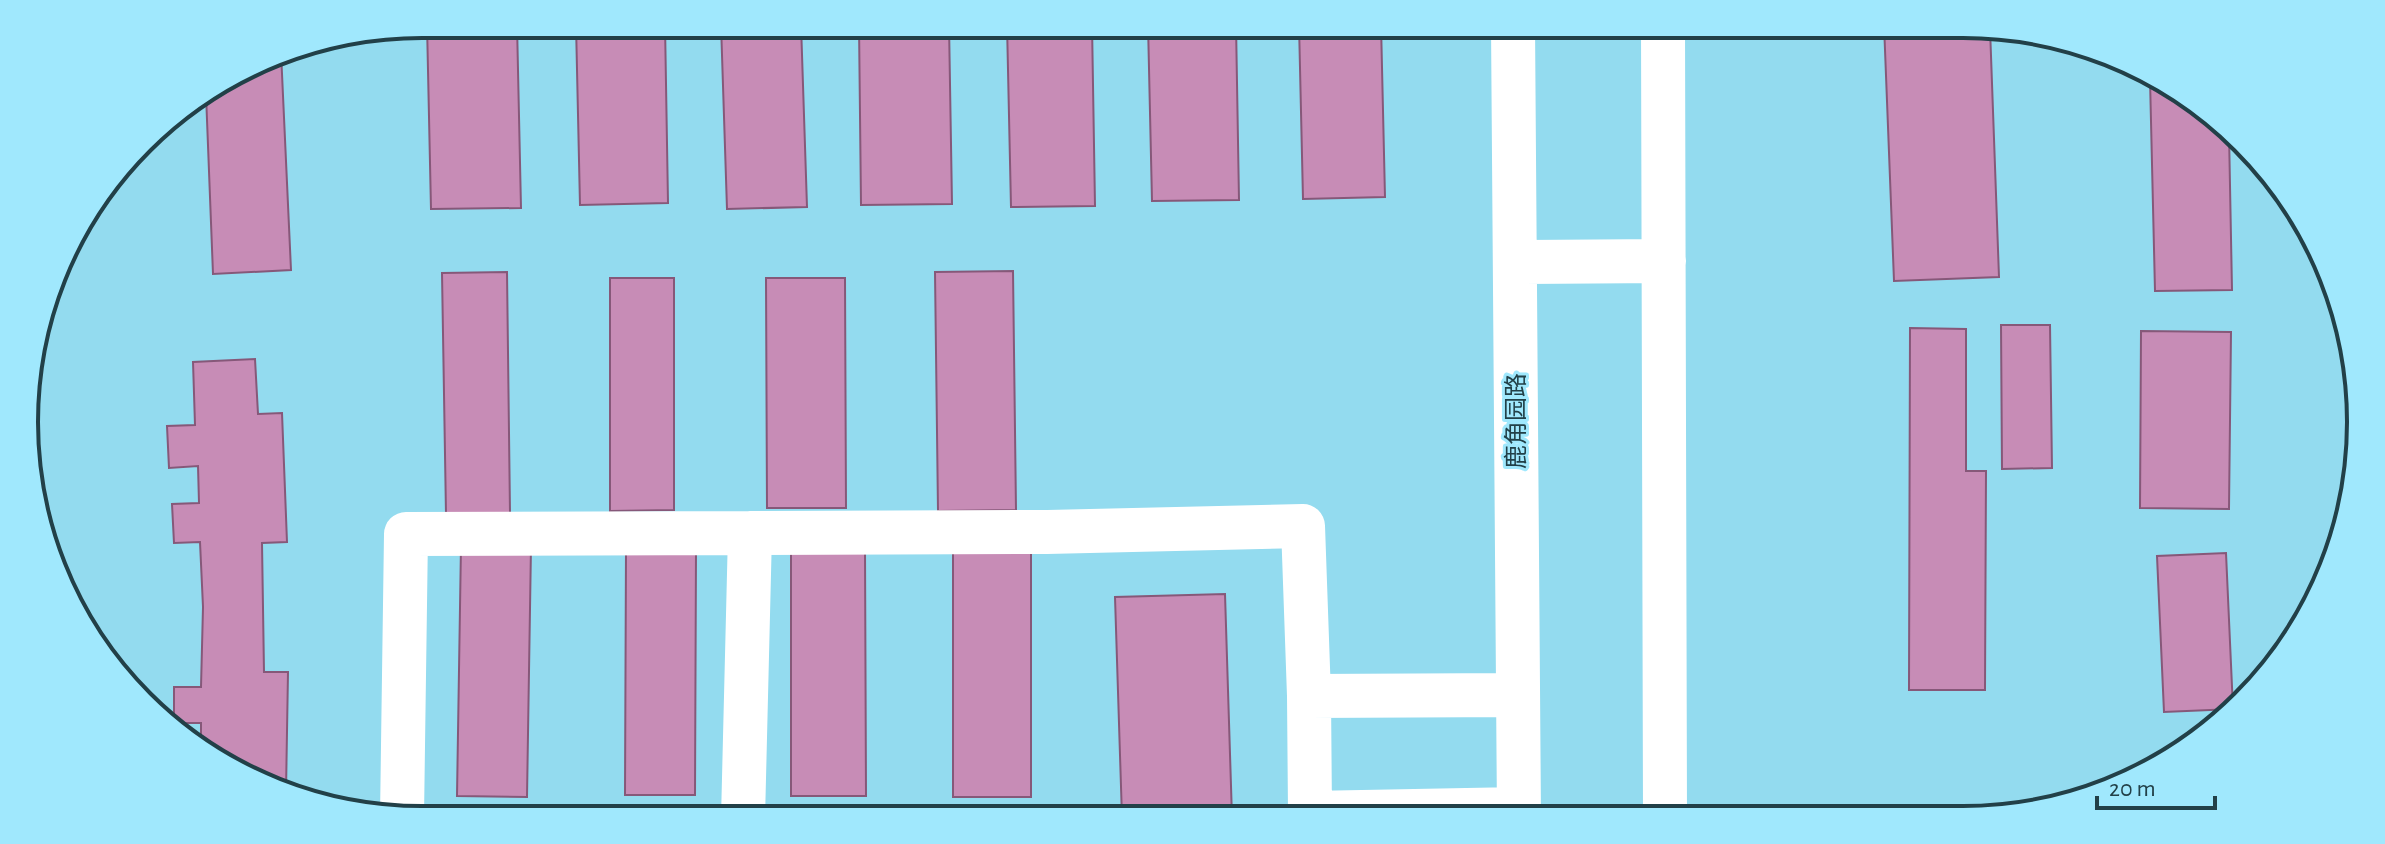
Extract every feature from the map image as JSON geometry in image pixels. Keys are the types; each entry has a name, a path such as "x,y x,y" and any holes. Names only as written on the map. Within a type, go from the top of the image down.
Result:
{"street":[{"name":"鹿角园路","path":"1513,38 1519,806"},
{"path":"1663,38 1665,806"},
{"path":"1515,262 1664,261"},
{"path":"402,805 406,534 1047,532 1303,526 1310,806"},
{"path":"743,806 750,533"},
{"path":"1309,696 1518,695"}],"building":[{"path":"427,38 517,38 521,208 431,209"},
{"path":"576,38 665,38 668,203 580,205"},
{"path":"721,38 801,38 807,207 727,209"},
{"path":"859,38 949,38 952,204 861,205"},
{"path":"1007,38 1092,38 1095,206 1011,207"},
{"path":"1148,38 1236,38 1239,200 1152,201"},
{"path":"1299,38 1381,38 1385,197 1303,199"},
{"path":"1885,38 1990,39 1999,277 1894,281"},
{"path":"282,65 291,270 213,274 206,105 230,89"},
{"path":"2150,87 2197,117 2229,145 2232,290 2155,291"},
{"path":"1013,271 1016,510 938,511 935,272"},
{"path":"507,272 510,513 446,514 442,273"},
{"path":"610,278 674,278 674,510 610,511"},
{"path":"766,278 845,278 846,508 767,508"},
{"path":"2001,325 2050,325 2052,468 2002,469"},
{"path":"1910,328 1966,329 1966,471 1986,471 1985,690 1909,690"},
{"path":"2141,331 2231,332 2229,509 2140,508"},
{"path":"255,359 258,414 282,413 287,542 262,543 264,672 288,672 286,781 230,755 201,736 201,723 183,723 174,715 174,687 201,687 203,607 200,542 174,543 172,504 199,503 198,466 169,468 167,426 195,425 193,362"},
{"path":"461,545 531,546 527,797 457,796"},
{"path":"791,547 865,548 866,796 791,796"},
{"path":"626,550 696,550 695,795 625,795"},
{"path":"953,550 1031,550 1031,797 953,797"},
{"path":"2226,553 2232,696 2217,710 2164,712 2157,556"},
{"path":"1225,594 1232,806 1122,806 1115,597"}]}
